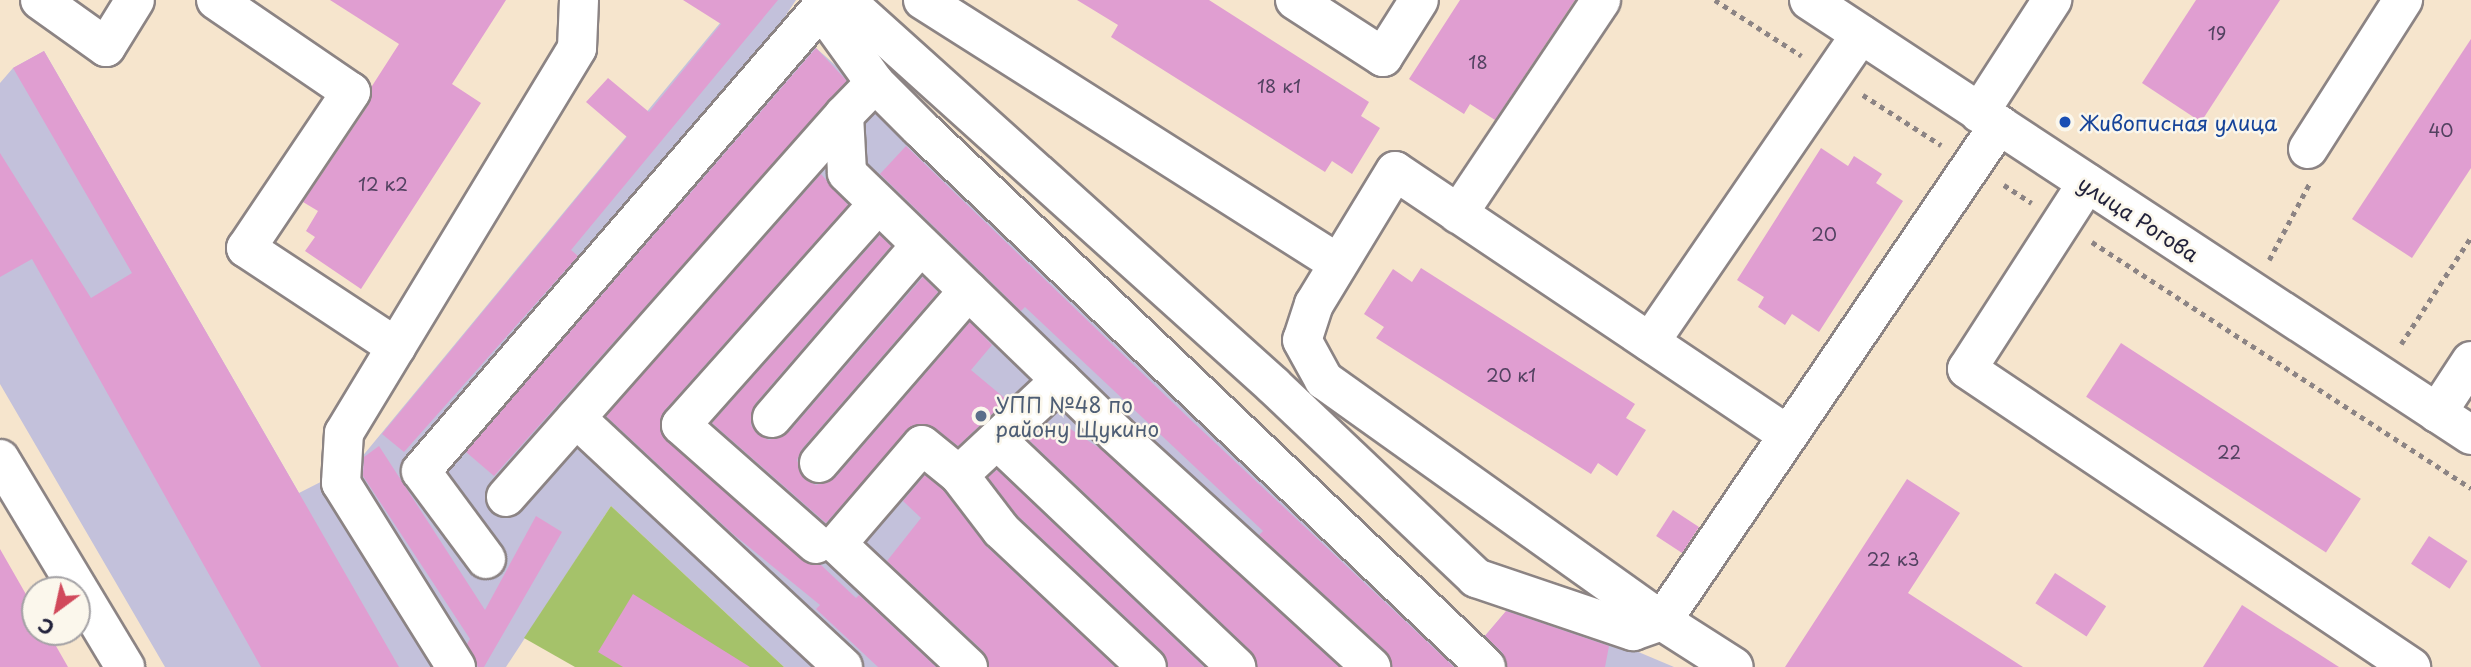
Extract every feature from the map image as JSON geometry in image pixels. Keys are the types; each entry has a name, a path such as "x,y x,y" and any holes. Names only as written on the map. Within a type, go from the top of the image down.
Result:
{"street":[{"path":"40,0 106,47 135,0"},
{"path":"216,0 351,92 246,248 396,347"},
{"path":"456,667 341,482 344,433 577,48 579,0"},
{"path":"923,0 1337,263"},
{"path":"1295,0 1383,57 1419,0"},
{"path":"1458,214 1601,0"},
{"name":"улица Рогова","path":"1809,0 2471,435"},
{"path":"831,3 1274,386 1476,578 1633,631 1662,621 1788,435 1989,119 2052,0"},
{"path":"2308,149 2403,0"},
{"path":"831,3 875,83 1486,667"},
{"path":"486,559 421,471 831,3"},
{"path":"1650,342 1861,34"},
{"path":"506,497 875,83"},
{"path":"844,115 847,173 1061,380 1371,667"},
{"path":"1734,667 1662,621 1324,380 1302,340 1314,304 1395,171 1788,435"},
{"path":"2087,183 1967,369 2411,667"},
{"path":"816,544 681,425 878,204"},
{"path":"772,418 921,244"},
{"path":"819,463 968,291"},
{"path":"2437,413 2471,361"},
{"path":"959,475 1061,380"},
{"path":"576,418 843,667"},
{"path":"997,440 1236,667"},
{"path":"968,667 837,544 922,445 959,475 1000,530 1147,667"},
{"path":"0,459 125,667"}],"path":[{"path":"2263,272 2309,190 2308,149"},
{"path":"2395,354 2471,237"}],"shaded area":[{"path":"739,0 796,0 786,15 816,48 1483,638 1509,608 1610,640 1674,667 784,667 611,506 506,667 165,667 0,384 0,83 13,68 44,51 299,493 356,464"}],"green space":[{"path":"611,506 784,667 575,667 524,638"}],"building":[{"path":"330,0 506,0 452,84 481,103 361,289 305,251 315,237 306,231 318,211 303,202 369,104 372,86 399,44"},
{"path":"683,0 778,0 571,250 578,256 404,452 382,434 627,137 586,102 608,78 649,112 721,24"},
{"path":"1077,0 1209,0 1369,102 1361,116 1380,128 1352,174 1332,161 1325,172 1111,37 1118,25"},
{"path":"1460,0 1575,0 1495,120 1470,104 1464,114 1409,79"},
{"path":"2196,0 2280,0 2201,122 2142,83"},
{"path":"2471,39 2471,168 2412,258 2352,219"},
{"path":"816,48 847,81 494,476 466,452"},
{"path":"44,51 399,667 261,667 32,259 0,277 0,153 91,298 132,273 13,68"},
{"path":"906,146 1194,423 1454,667 1392,667 1386,651 1259,535 1263,531 1025,307 1021,311 880,174"},
{"path":"1821,148 1848,166 1854,156 1882,174 1876,183 1903,201 1819,332 1792,314 1785,325 1758,307 1764,297 1737,280"},
{"path":"821,174 848,205 665,410 660,431 802,560 821,565 856,598 859,595 936,667 878,667 816,609 820,605 733,534 606,416"},
{"path":"880,235 891,246 755,404 751,425 757,434 769,440 789,432 923,277 938,292 802,449 797,460 804,479 816,485 836,477 970,322 992,345 971,370 1007,400 958,446 935,428 914,425 826,523 712,423"},
{"path":"1421,268 1635,404 1626,418 1646,430 1617,476 1598,463 1591,474 1376,338 1384,327 1364,314 1393,269 1412,282"},
{"path":"2121,343 2361,499 2326,552 2086,397"},
{"path":"1063,424 1102,450 1339,667 1257,667 1251,651 1029,440 1041,428 1053,438"},
{"path":"379,446 485,610 536,516 562,532 484,667 478,667 467,644 470,639 363,476 364,457"},
{"path":"997,470 1204,667 1168,667 1162,651 1017,515 988,477"},
{"path":"925,475 943,490 986,546 1115,667 989,667 983,651 887,561 921,518 903,501"},
{"path":"1907,479 1960,513 1908,593 2023,667 1785,667"},
{"path":"1673,510 1699,527 1682,553 1656,536"},
{"path":"2429,536 2468,561 2450,589 2411,564"},
{"path":"0,549 21,586 21,646 56,646 68,667 0,667"},
{"path":"2055,573 2106,606 2087,636 2035,603"},
{"path":"633,594 750,667 623,667 598,652"},
{"path":"2242,605 2339,667 2203,667"},
{"path":"1506,611 1609,646 1605,667 1507,667 1502,652 1485,636"}],"place":[{"name":"Живописная улица","path":"2065,122"},
{"name":"УПП №48 по району Щукино","path":"981,416"}]}
